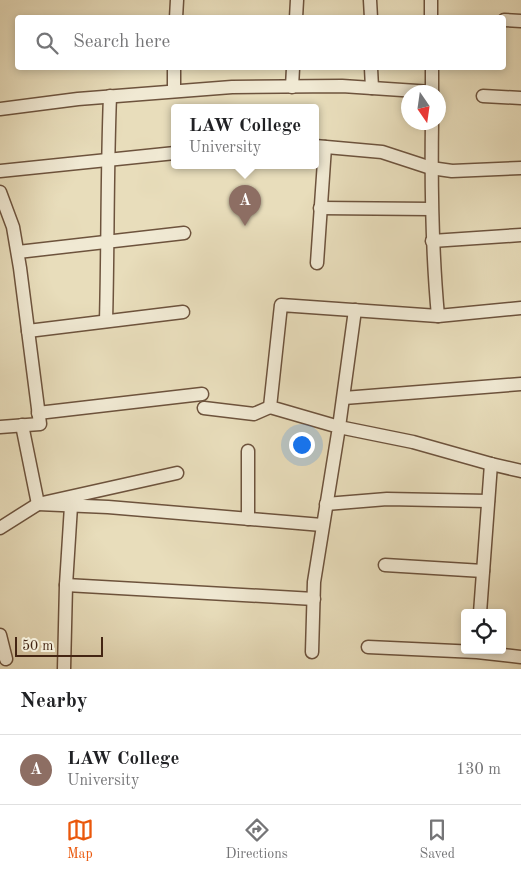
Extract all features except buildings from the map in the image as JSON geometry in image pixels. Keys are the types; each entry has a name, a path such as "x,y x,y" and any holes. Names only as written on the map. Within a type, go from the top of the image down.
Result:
{"street":[{"path":"176,15 177,0"},
{"path":"296,15 297,0"},
{"path":"370,0 370,15"},
{"path":"431,0 431,15"},
{"path":"506,20 521,21"},
{"path":"174,70 174,90"},
{"path":"292,87 293,70"},
{"path":"372,70 372,88"},
{"path":"432,70 432,85"},
{"path":"0,109 110,96 232,87 401,90"},
{"path":"106,321 110,96"},
{"path":"483,96 521,98"},
{"path":"432,130 432,241 438,316"},
{"path":"316,263 320,208 320,147 382,152 431,168 452,171 521,168"},
{"path":"0,172 171,153"},
{"path":"0,192 13,227 18,252 40,424 0,427"},
{"path":"320,208 431,209"},
{"path":"18,252 184,233"},
{"path":"432,241 521,235"},
{"path":"270,407 281,305 438,316 521,308"},
{"path":"312,652 314,582 344,398 354,310"},
{"path":"28,331 183,312"},
{"path":"344,398 521,384"},
{"path":"38,413 202,394"},
{"path":"204,408 254,414 270,407 521,471"},
{"path":"22,425 38,504"},
{"path":"248,451 248,519"},
{"path":"480,609 491,464"},
{"path":"0,528 38,504 177,473"},
{"path":"326,504 387,499 488,502"},
{"path":"38,504 322,525"},
{"path":"64,669 66,585 71,506"},
{"path":"385,565 483,571"},
{"path":"66,585 314,600"},
{"path":"0,635 6,660"},
{"path":"368,647 461,650"},
{"path":"499,654 521,657"}],"place":[{"name":"LAW College","path":"245,226"}]}
